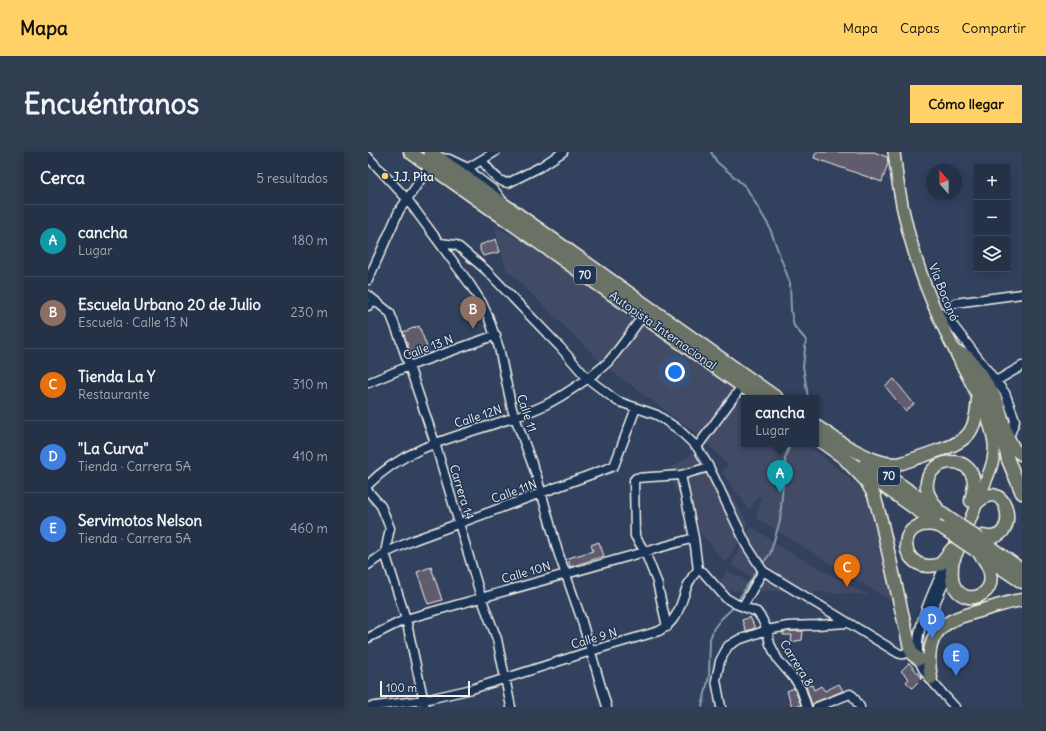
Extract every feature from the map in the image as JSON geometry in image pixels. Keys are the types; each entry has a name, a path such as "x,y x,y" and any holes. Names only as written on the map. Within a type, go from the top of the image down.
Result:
{"highway":[{"name":"Autopista Internacional","path":"410,152 433,159 502,202 773,395"},
{"name":"Autopista Internacional","path":"433,159 643,316 755,395"},
{"path":"962,365 991,401 998,419 1010,464 1022,493"},
{"path":"837,441 882,462 890,464 902,463 952,447 961,442 969,433 974,422 978,397"},
{"name":"70","path":"819,428 957,525 1022,582"},
{"name":"70","path":"819,440 943,528 979,544 1022,570"},
{"path":"845,459 866,481 874,495 910,648 913,655 919,659"},
{"path":"942,514 930,497 927,486 933,471 939,465 944,462 953,461 960,463 969,470 974,482 975,502 987,495 994,494 1007,504 1011,517 1010,527 1005,534 979,544 991,576 990,585 981,595 969,597 962,595 957,590 952,580 952,565"},
{"path":"943,528 925,524 914,529 909,534 906,541 908,555 920,564 931,566 940,563 952,549"},
{"path":"931,678 928,660 929,649 935,636 944,625 958,618 1022,600"}],"main road":[{"name":"Vía Boconó","path":"892,153 909,231 922,275 934,307 978,397 992,434 987,464 952,565"},
{"path":"955,351 964,354 969,358 991,390 1002,400 1009,437 1015,450 1022,455"},
{"name":"Vía Boconó","path":"952,549 975,502"}],"street":[{"path":"468,168 495,152"},
{"path":"482,160 497,178 503,183 508,183 540,167 563,152"},
{"name":"Calle 11","path":"368,157 407,199 440,243 482,303 496,335 514,417 533,465 565,574 591,650 607,707"},
{"path":"368,280 399,211 433,159 449,159 468,168 495,191 502,202"},
{"path":"440,243 456,245 486,270 560,347 587,378 617,401 657,415 678,428 697,447 709,467 747,546 763,571 898,653 904,654 910,648"},
{"path":"955,303 1022,294"},
{"name":"Carrera 14","path":"370,300 390,313 409,366 481,598 497,639 511,707"},
{"path":"934,307 952,324 978,360 996,381 1002,400"},
{"name":"Calle 12N","path":"368,485 380,473 402,459 434,443 514,417 543,406 564,395 608,362 643,316"},
{"name":"Calle 13 N","path":"368,383 409,366 496,335"},
{"path":"996,381 1022,366"},
{"path":"697,447 742,386"},
{"name":"Calle 11N","path":"368,565 385,553 414,540 542,494 614,466 636,408"},
{"path":"1010,464 1022,458"},
{"path":"667,627 657,582 644,552 635,536 634,480 636,478 681,475 709,467"},
{"path":"667,627 675,618 691,579 698,570 694,538 681,475"},
{"path":"368,492 381,506 390,528 385,553 406,618 425,703"},
{"name":"Calle 10N","path":"368,638 406,618 694,538"},
{"path":"952,549 922,622 918,645 919,659 923,668 955,707"},
{"path":"931,678 924,664 922,655 923,636 928,619 952,565"},
{"name":"Carrera 8","path":"698,570 703,572 726,598 736,604 756,612 762,619 767,630 770,644 778,660 801,689 807,707"},
{"path":"743,606 763,571"},
{"path":"720,707 716,680 720,661 728,646 738,640 767,630 788,626 847,622"},
{"name":"Calle 9 N","path":"368,707 425,703 505,679 591,650 632,640 660,631 667,627"},
{"path":"817,707 847,694 853,696 860,707"}],"shaded area":[{"path":"495,227 524,241 636,322 604,365 506,269"},
{"path":"642,325 733,387 742,395 741,447 811,447 866,492 893,602 756,518 761,499 758,496 749,510 722,472 728,465 699,435 610,370"},
{"path":"697,450 734,500 748,523 726,563 696,528 687,508 666,472"},
{"path":"751,526 782,548 857,590 871,596 799,591 761,591 754,580 746,573 731,565"},
{"path":"727,571 741,577 754,591 715,590"}],"building":[{"path":"816,152 874,152 887,157 888,163 882,182 814,158"},
{"path":"496,239 500,252 483,256 480,250 480,245"},
{"path":"419,326 429,352 412,358 403,332"},
{"path":"894,379 914,404 905,411 885,386"},
{"path":"599,542 604,556 570,567 568,558 593,551 591,545"},
{"path":"431,567 442,600 428,604 417,572"},
{"path":"750,617 755,628 746,631 742,620"},
{"path":"803,631 802,640 791,642 792,635 783,635 783,632"},
{"path":"909,663 922,678 912,688 906,682 909,679 901,671"},
{"path":"839,684 843,691 815,702 812,705 806,686 812,685 814,690 821,686 825,691"},
{"path":"794,688 801,705 792,707 787,691"}],"waterway":[{"path":"711,152 717,162 746,187 769,226 790,283 791,311 794,326 806,340 803,366 808,395"},
{"path":"762,564 770,554 780,521 783,482 786,473 785,459 789,447"},
{"path":"737,602 758,569"},
{"path":"702,707 709,676 710,639 714,628 735,606"}],"place":[{"name":"J.J. Pita","path":"385,176"},
{"name":"Escuela Urbano 20 de Julio","path":"473,329"},
{"name":"cancha","path":"780,493"},
{"name":"Tienda La Y","path":"847,587"},
{"name":"\"La Curva\"","path":"932,639"},
{"name":"Servimotos Nelson","path":"956,676"}]}
